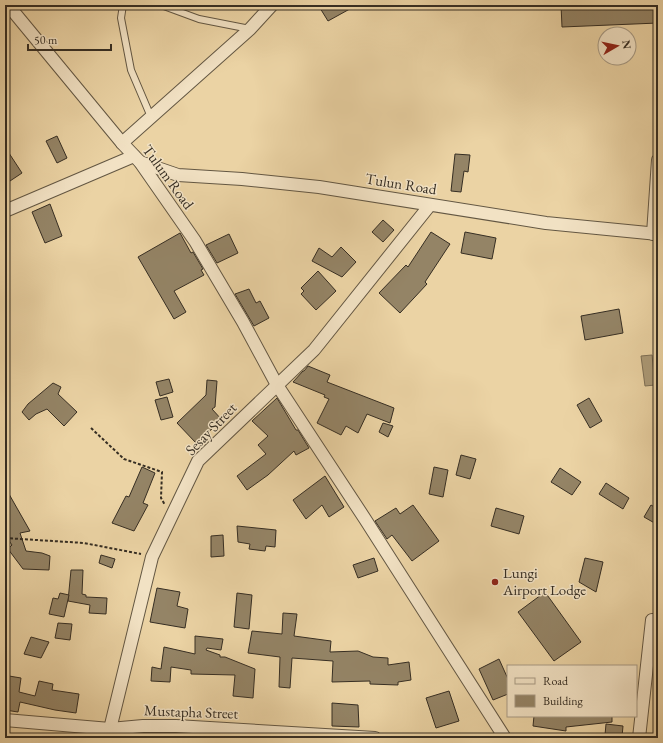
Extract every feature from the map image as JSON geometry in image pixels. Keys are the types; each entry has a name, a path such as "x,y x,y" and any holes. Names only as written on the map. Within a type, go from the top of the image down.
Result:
{"street":[{"name":"Tulum Road","path":"8,5 122,143 137,159 195,242 243,322 277,385 365,519 505,738"},
{"path":"122,143 250,29 272,5"},
{"path":"5,211 137,159"},
{"name":"Tulun Road","path":"137,159 178,175 242,179 319,187 546,222 655,234"},
{"path":"655,234 658,160"},
{"name":"Sesay Street","path":"107,734 152,557 198,461 314,350 430,205"},
{"path":"639,738 652,620"},
{"name":"Mustapha Street","path":"5,720 107,734 143,726 176,726 283,735 375,738"}],"lane":[{"path":"123,5 121,18 130,70 151,117"},
{"path":"161,5 199,18 250,29"}],"path":[{"path":"91,428 124,459 162,472 161,498 172,516"},
{"path":"5,538 84,543 152,557"}],"shaded area":[{"path":"652,355 655,385 645,386 641,356"}],"building":[{"path":"325,5 357,5 328,21 320,8"},
{"path":"561,5 658,5 658,23 562,27"},
{"path":"57,136 67,158 57,163 46,141"},
{"path":"5,147 22,173 10,181 5,173"},
{"path":"455,154 470,155 468,172 464,171 461,192 451,191"},
{"path":"50,204 62,236 45,243 32,212"},
{"path":"383,220 394,230 383,242 372,232"},
{"path":"431,232 450,244 425,282 427,284 400,313 379,293 406,265 408,267"},
{"path":"465,232 496,238 492,259 461,253"},
{"path":"180,233 191,253 193,252 203,269 201,270 204,275 174,291 186,312 174,319 138,257"},
{"path":"229,234 238,253 217,263 206,245"},
{"path":"341,247 356,262 342,277 312,261 319,248 332,257"},
{"path":"318,271 336,291 316,310 301,294 304,291 301,288"},
{"path":"249,289 256,303 260,301 269,318 254,326 235,294"},
{"path":"619,309 623,333 585,340 581,316"},
{"path":"308,366 330,375 327,382 394,408 390,423 367,414 358,433 346,426 341,435 317,423 329,399 324,397 325,395 293,382"},
{"path":"169,379 173,392 160,396 156,382"},
{"path":"207,380 217,381 215,407 212,409 222,420 196,443 177,423 206,395"},
{"path":"53,383 61,387 58,394 77,412 64,426 47,409 36,414 29,420 22,412 28,404"},
{"path":"167,397 173,417 161,420 155,400"},
{"path":"277,398 296,430 298,430 309,448 296,455 294,451 268,475 247,490 237,476 266,454 258,445 268,436 252,421"},
{"path":"589,398 602,421 590,428 577,405"},
{"path":"383,423 393,426 388,437 379,432"},
{"path":"461,455 476,459 470,479 456,475"},
{"path":"142,467 155,473 143,503 148,505 134,531 112,523 126,496 129,497"},
{"path":"434,467 448,470 443,497 429,494"},
{"path":"560,468 581,482 572,495 551,482"},
{"path":"325,476 344,507 329,517 322,505 306,519 293,500"},
{"path":"606,483 629,498 623,509 599,494"},
{"path":"5,487 30,531 20,533 26,551 42,553 50,556 49,570 23,569 8,549 12,545 5,535"},
{"path":"413,505 439,541 412,561 392,535 387,539 375,521 396,508 400,514"},
{"path":"651,505 658,509 658,525 644,517"},
{"path":"496,508 524,516 519,534 491,526"},
{"path":"237,526 276,530 275,547 266,546 265,551 249,549 250,544 238,542"},
{"path":"223,535 224,556 211,557 211,536"},
{"path":"101,555 115,559 112,568 99,563"},
{"path":"374,558 378,571 358,578 353,565"},
{"path":"585,558 603,562 596,592 579,582"},
{"path":"71,570 83,570 82,594 86,595 86,597 107,598 106,614 89,613 90,605 68,601"},
{"path":"157,588 180,592 177,606 188,609 185,628 150,622"},
{"path":"545,592 581,642 554,661 518,612"},
{"path":"60,593 69,595 64,617 49,614 53,598 58,599"},
{"path":"237,593 252,595 249,629 234,627"},
{"path":"283,613 297,614 294,636 331,641 330,652 358,651 373,657 388,658 388,665 409,662 411,680 398,682 398,685 370,684 370,681 332,682 333,661 292,658 290,688 279,687 280,657 248,653 252,631 282,634"},
{"path":"58,623 72,624 70,640 55,638"},
{"path":"195,636 223,639 221,650 207,648 206,650 220,655 220,657 225,657 255,669 253,698 233,696 235,675 191,674 191,670 171,667 170,682 151,681 152,667 161,669 164,647 195,654"},
{"path":"31,637 49,642 41,658 24,654"},
{"path":"499,659 507,677 507,694 493,700 479,669"},
{"path":"9,676 21,678 19,692 35,696 39,681 53,684 52,690 79,694 76,713 20,702 18,712 5,710 5,689 7,689"},
{"path":"449,691 459,721 436,728 426,698"},
{"path":"332,703 358,705 359,727 332,726"},
{"path":"534,717 612,717 612,722 566,727 566,731 533,726"},
{"path":"606,724 623,726 622,737 605,735"}],"place":[{"name":"Lungi Airport Lodge","path":"495,582"}]}
